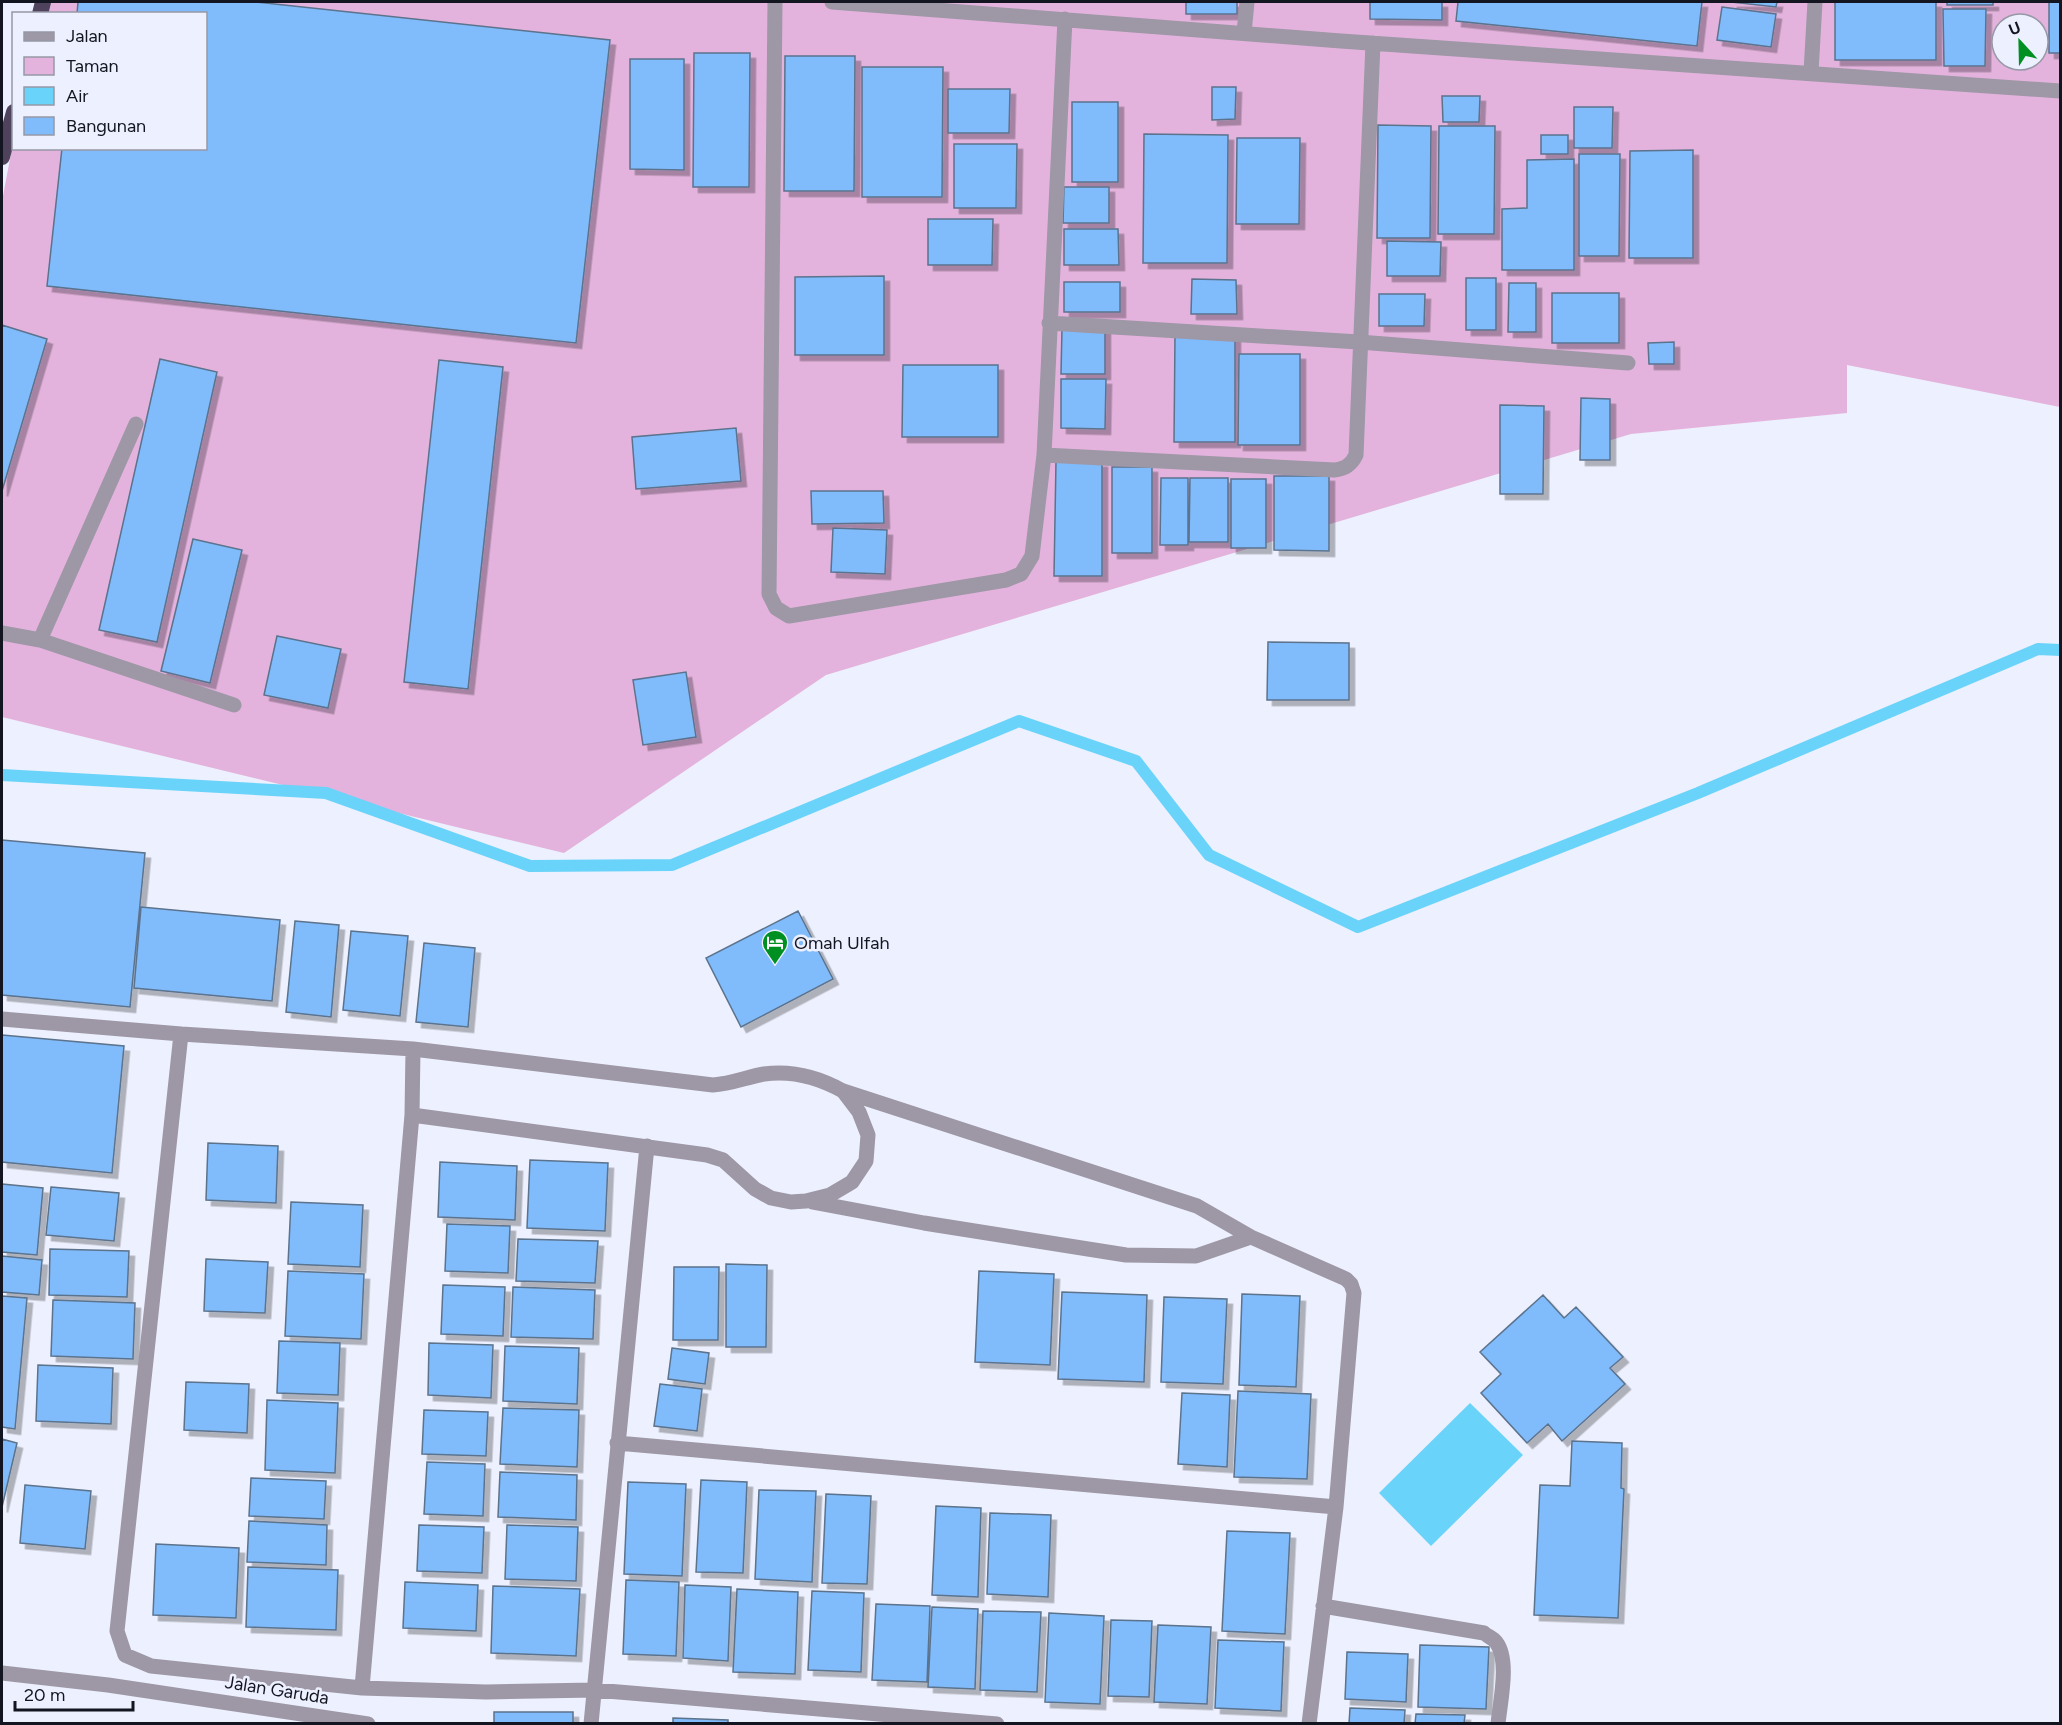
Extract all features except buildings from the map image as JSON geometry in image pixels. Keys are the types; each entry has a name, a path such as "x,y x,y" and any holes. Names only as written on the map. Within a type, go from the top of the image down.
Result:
{"highway":[{"path":"2,157 12,120"}],"street":[{"path":"775,2 769,594 773,604 780,612 789,616 1006,580 1021,573 1032,556 1044,455 1065,19"},
{"path":"832,2 942,6 1065,19 1373,43 2061,91"},
{"path":"1244,33 1247,2"},
{"path":"1811,72 1815,2"},
{"path":"1044,455 1343,469 1352,463 1356,455 1373,43"},
{"path":"1049,323 1359,342 1628,363"},
{"path":"40,640 136,424"},
{"path":"2,633 40,640 234,705"},
{"path":"2,1019 181,1034 414,1048 713,1085 727,1085 764,1074 806,1074 843,1090 1197,1206 1251,1237 1346,1279 1351,1284 1354,1293 1336,1507 1310,1724"},
{"path":"181,1034 117,1631 125,1655 151,1666 362,1688 486,1692 595,1690 997,1724"},
{"path":"362,1688 412,1114 414,1048"},
{"path":"412,1114 707,1155 723,1160 755,1189 771,1198 791,1202 830,1195 852,1182 866,1161 868,1135 859,1112 843,1090"},
{"path":"591,1724 647,1146"},
{"path":"806,1201 924,1223 1126,1255 1196,1256 1251,1237"},
{"path":"617,1443 1336,1507"},
{"path":"1323,1606 1484,1633 1496,1641 1502,1654 1504,1668 1498,1724"},
{"name":"Jalan Garuda","path":"2,1673 108,1684 368,1724"}],"green space":[{"path":"43,2 2060,2 2060,407 1847,365 1847,413 1631,434 826,675 564,853 2,717 2,201 12,148 207,150 207,12 40,12"}],"water":[{"path":"1470,1403 1523,1455 1431,1546 1379,1493"}],"waterway":[{"path":"2,775 326,793 530,866 672,865 1019,721 1136,761 1209,855 1358,927 1698,793 2038,649 2060,650"}],"place":[{"name":"Omah Ulfah","path":"775,966"}]}
